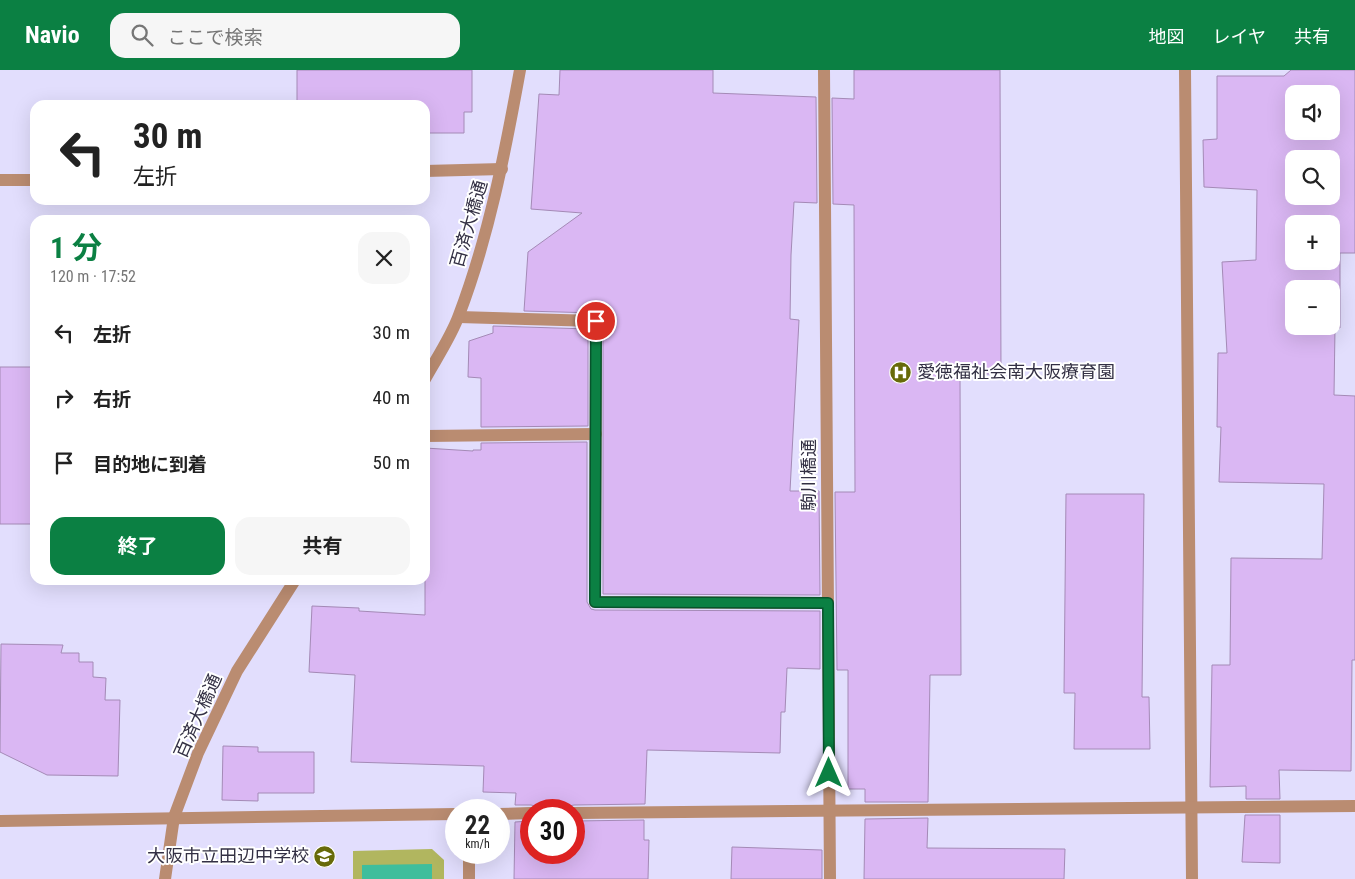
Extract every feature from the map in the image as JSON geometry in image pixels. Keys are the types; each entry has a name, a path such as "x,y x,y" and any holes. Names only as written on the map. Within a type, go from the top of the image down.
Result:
{"street":[{"name":"百済大橋通","path":"430,371 459,317 485,240 502,170 520,70"},
{"name":"駒川橋通","path":"824,70 830,879"},
{"path":"1185,70 1192,879"},
{"path":"430,171 502,170"},
{"path":"0,180 30,180"},
{"path":"459,317 596,321 595,602 828,603"},
{"path":"430,436 596,434"},
{"name":"百済大橋通","path":"165,879 174,817 198,753 237,671 292,585"},
{"path":"585,813 1355,806"},
{"path":"0,821 445,814"},
{"path":"469,864 470,879"}],"shaded area":[{"path":"432,849 444,860 444,879 353,879 353,851"},
{"path":"432,864 432,879 362,879 362,865"}],"building":[{"path":"297,70 472,70 472,112 464,112 464,133 430,133 430,100 297,100"},
{"path":"560,70 713,70 713,93 816,97 817,203 794,202 790,319 799,320 790,491 819,491 820,595 603,594 603,317 596,313 524,311 528,252 582,213 531,209 539,94 559,95"},
{"path":"854,70 1000,70 1001,374 960,374 961,675 930,675 928,802 865,802 865,789 848,789 848,670 837,670 835,492 855,492 854,205 833,204 832,98 854,99"},
{"path":"1291,70 1355,70 1355,253 1340,253 1340,215 1285,215 1285,270 1340,270 1340,280 1285,280 1285,335 1335,335 1334,395 1355,396 1355,660 1352,660 1351,771 1279,770 1280,799 1246,799 1246,786 1210,787 1212,665 1230,665 1231,558 1322,559 1324,484 1219,482 1221,427 1217,427 1218,353 1227,353 1222,262 1256,260 1257,190 1204,187 1203,140 1217,139 1217,76 1284,76"},
{"path":"493,326 588,329 588,426 481,427 481,378 468,377 469,341 493,333"},
{"path":"0,367 30,367 30,524 0,524"},
{"path":"587,442 587,602 591,609 820,611 820,669 787,668 785,712 781,712 780,753 647,750 645,804 585,805 585,799 520,799 520,805 515,805 516,793 483,792 484,766 351,762 355,675 309,672 312,606 359,608 359,611 425,615 425,585 430,585 430,448 481,450 481,443"},
{"path":"1066,494 1144,494 1142,697 1149,697 1150,749 1074,749 1075,693 1064,693"},
{"path":"1,644 63,645 61,653 79,653 79,662 93,662 93,677 106,678 105,700 120,700 118,776 47,775 0,752"},
{"path":"223,746 258,747 258,752 314,752 314,793 258,793 258,801 222,800"},
{"path":"1245,815 1280,815 1280,863 1242,862"},
{"path":"928,818 927,848 1065,849 1064,879 864,879 865,819"},
{"path":"644,820 644,840 649,840 648,879 514,879 515,822 520,822 520,864 585,864 585,821"},
{"path":"732,847 822,850 822,879 731,879"}],"place":[{"name":"愛徳福祉会南大阪療育園","path":"901,372"},
{"name":"大阪市立田辺中学校","path":"325,856"}],"route":[{"path":"596,321 595,602 828,603 829,773"}]}
